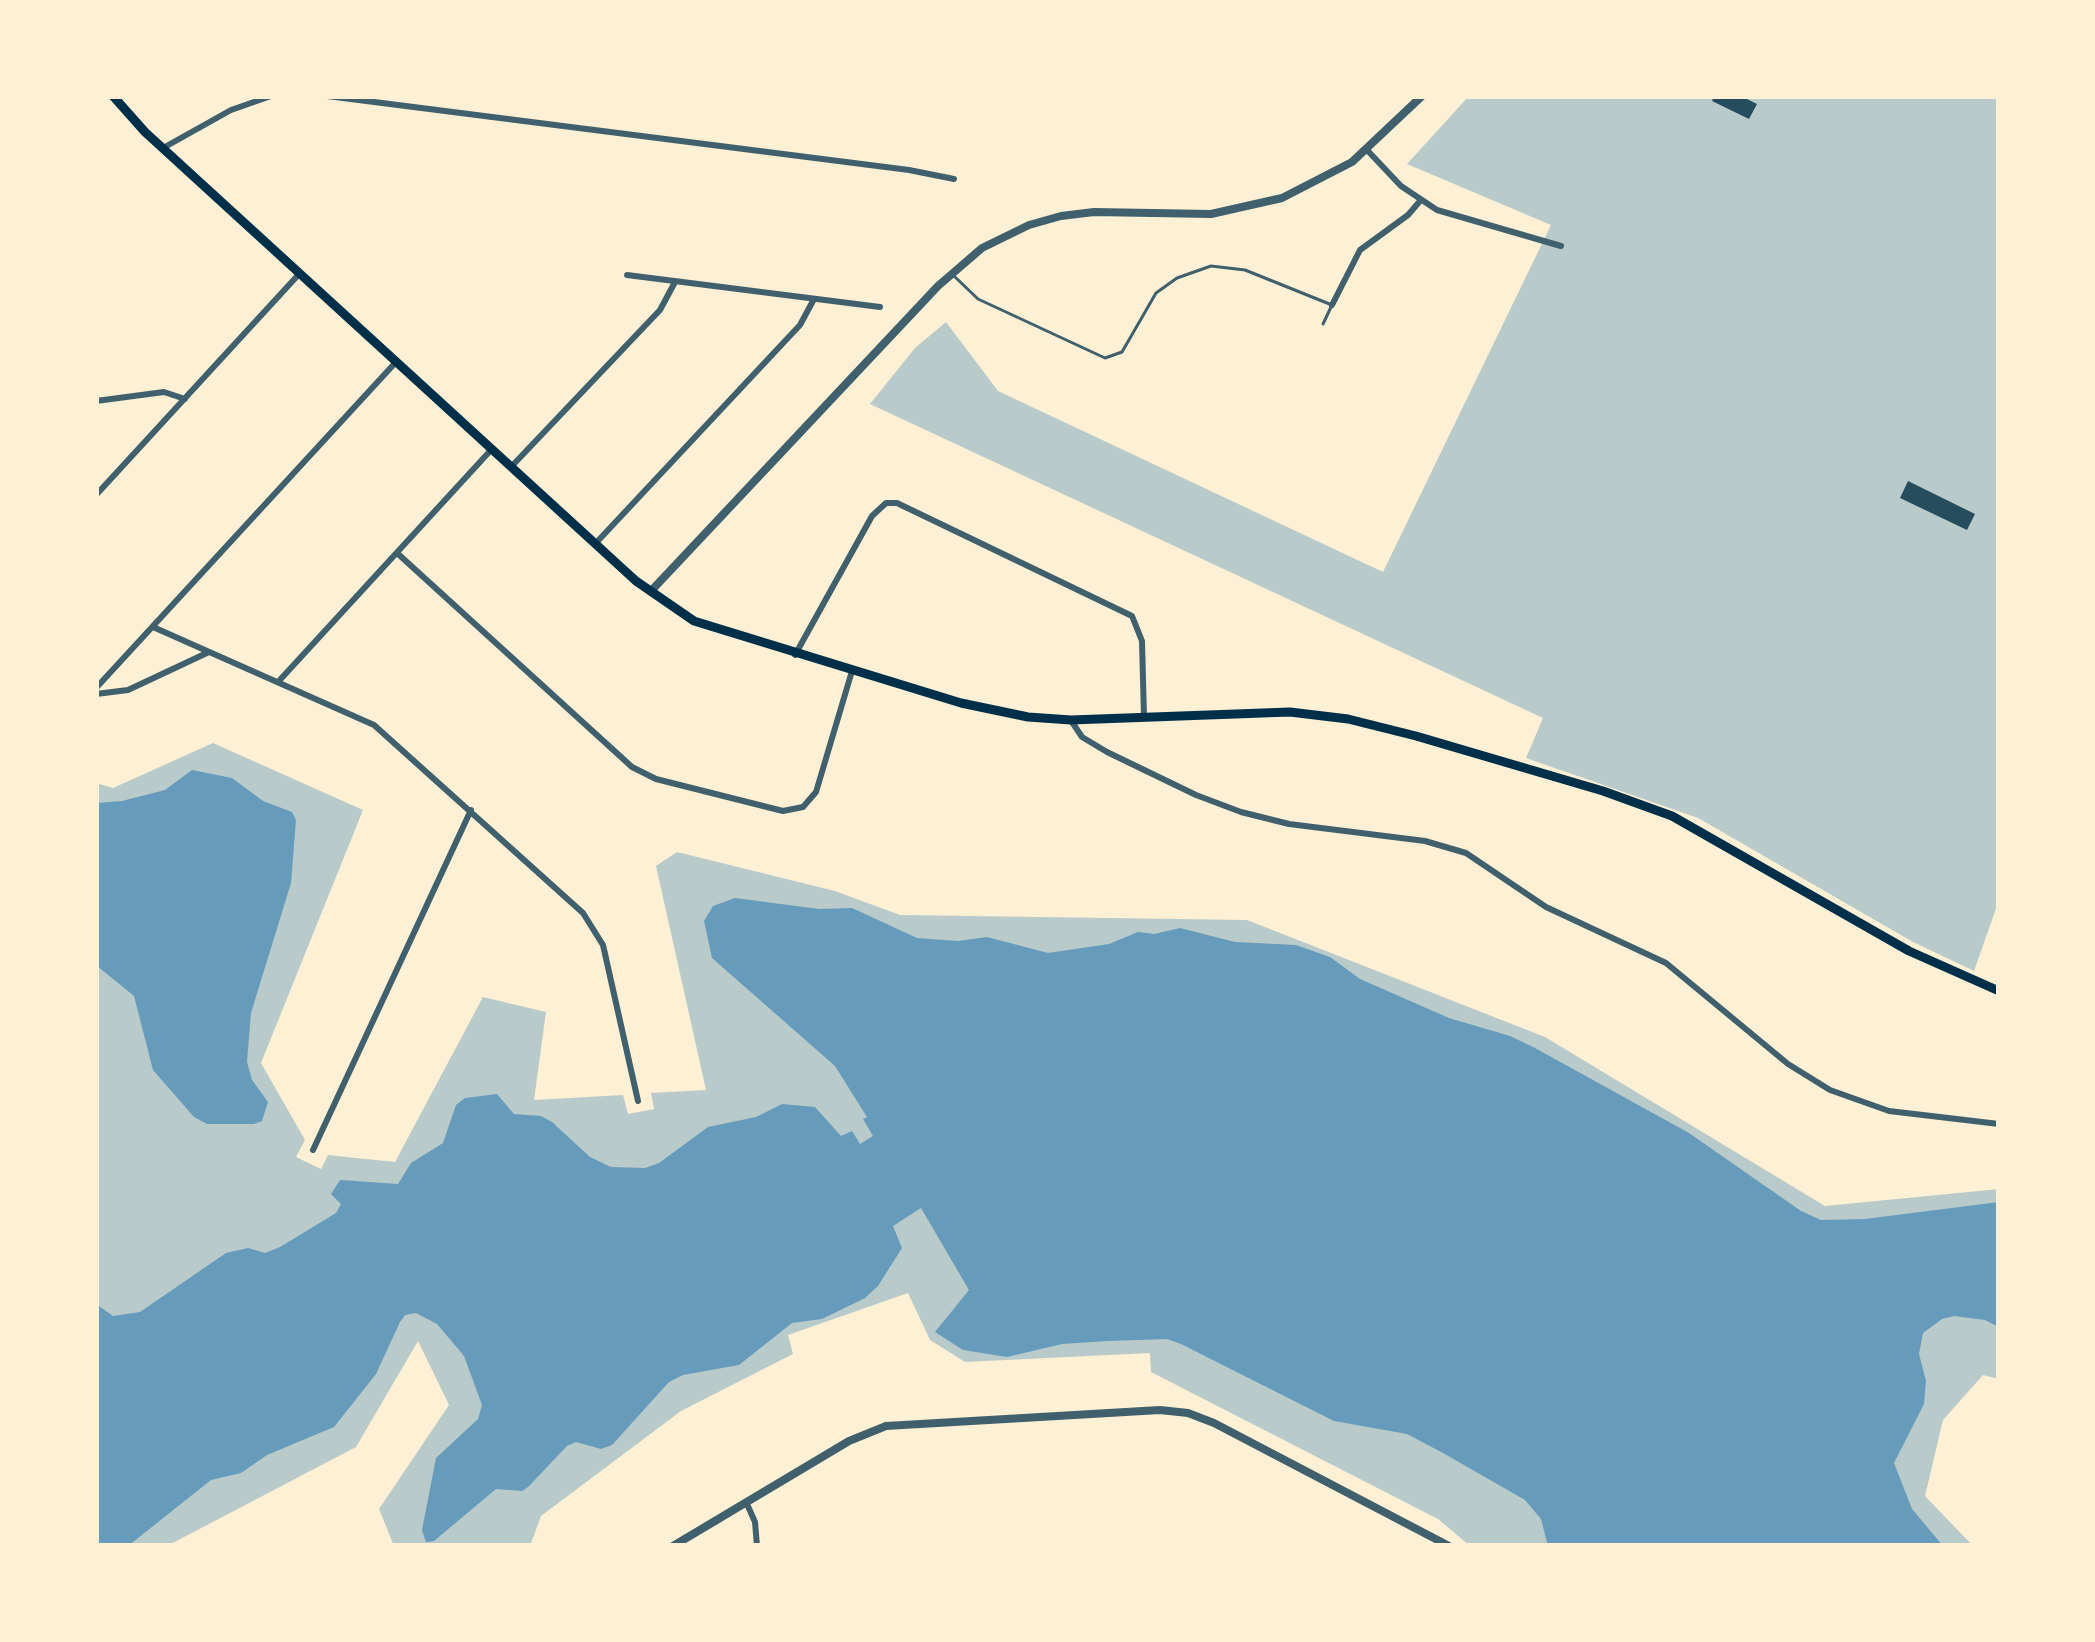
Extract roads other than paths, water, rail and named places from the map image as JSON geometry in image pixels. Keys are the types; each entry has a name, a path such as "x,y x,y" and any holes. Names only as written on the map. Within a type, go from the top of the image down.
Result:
{"main road":[{"path":"113,96 163,148 595,544 650,592 694,621 986,710 1071,720 1271,712 1330,716 1603,790 1691,826 1909,951 1999,991"}],"street":[{"path":"163,148 232,110 271,96"},
{"path":"327,96 954,179"},
{"path":"650,592 951,273 999,238 1045,220 1094,212 1198,215 1242,209 1309,187 1367,150 1422,96"},
{"path":"1367,150 1420,201 1447,215 1561,246"},
{"path":"1332,304 1360,250 1420,201"},
{"path":"96,495 300,273"},
{"path":"627,275 880,308"},
{"path":"511,467 660,310 675,281"},
{"path":"595,544 800,325 814,299"},
{"path":"96,691 396,362"},
{"path":"96,401 164,392 185,399"},
{"path":"278,682 492,449"},
{"path":"795,655 872,517 880,506 891,502 1132,616 1142,641 1144,717"},
{"path":"397,553 632,767 656,779 783,811 803,808 816,792 852,671"},
{"path":"152,627 374,725 595,927 638,1101"},
{"path":"96,691 128,689 209,652"},
{"path":"1071,720 1086,740 1226,807 1289,824 1425,841 1477,858 1546,907 1666,963 1788,1064 1830,1090 1889,1111 1999,1124"},
{"path":"313,1150 471,810"},
{"path":"673,1546 745,1501 886,1426 1174,1411 1214,1423 1448,1546"},
{"path":"745,1501 755,1522 758,1546"}],"lane":[{"path":"951,273 978,299 1106,358 1122,352 1156,293 1202,268 1245,270 1332,304 1323,324"}],"water":[{"path":"192,770 232,778 263,801 292,812 296,820 291,883 251,1013 247,1062 252,1080 268,1102 262,1121 254,1124 207,1124 194,1117 153,1070 134,996 96,965 96,803 165,790"},
{"path":"735,898 819,909 852,908 917,938 987,937 1048,953 1109,944 1138,932 1180,928 1235,942 1296,945 1330,957 1360,979 1449,1018 1535,1048 1689,1133 1821,1220 1999,1202 1999,1327 1954,1316 1923,1333 1919,1354 1926,1381 1924,1404 1894,1463 1912,1509 1943,1546 1548,1546 1541,1519 1525,1500 1443,1453 1407,1434 1334,1421 1167,1339 1062,1344 1007,1357 963,1350 935,1332 969,1290 921,1208 893,1226 902,1248 865,1298 822,1319 792,1323 739,1365 669,1382 612,1445 601,1449 576,1442 567,1446 528,1487 522,1491 496,1489 434,1541 426,1542 422,1530 436,1458 478,1419 482,1405 464,1356 437,1324 416,1313 405,1315 376,1374 334,1427 267,1455 241,1473 211,1480 128,1546 96,1546 96,1304 113,1316 140,1312 226,1253 248,1248 265,1253 280,1247 336,1213 341,1204 331,1194 340,1180 398,1184 411,1163 443,1143 456,1105 465,1098 497,1094 514,1114 541,1116 552,1122 590,1157 611,1167 645,1168 659,1163 708,1127 756,1117 782,1104 815,1107 841,1136 852,1131 860,1144 873,1136 863,1119 867,1117 835,1066 712,958 704,921 713,906"}]}
